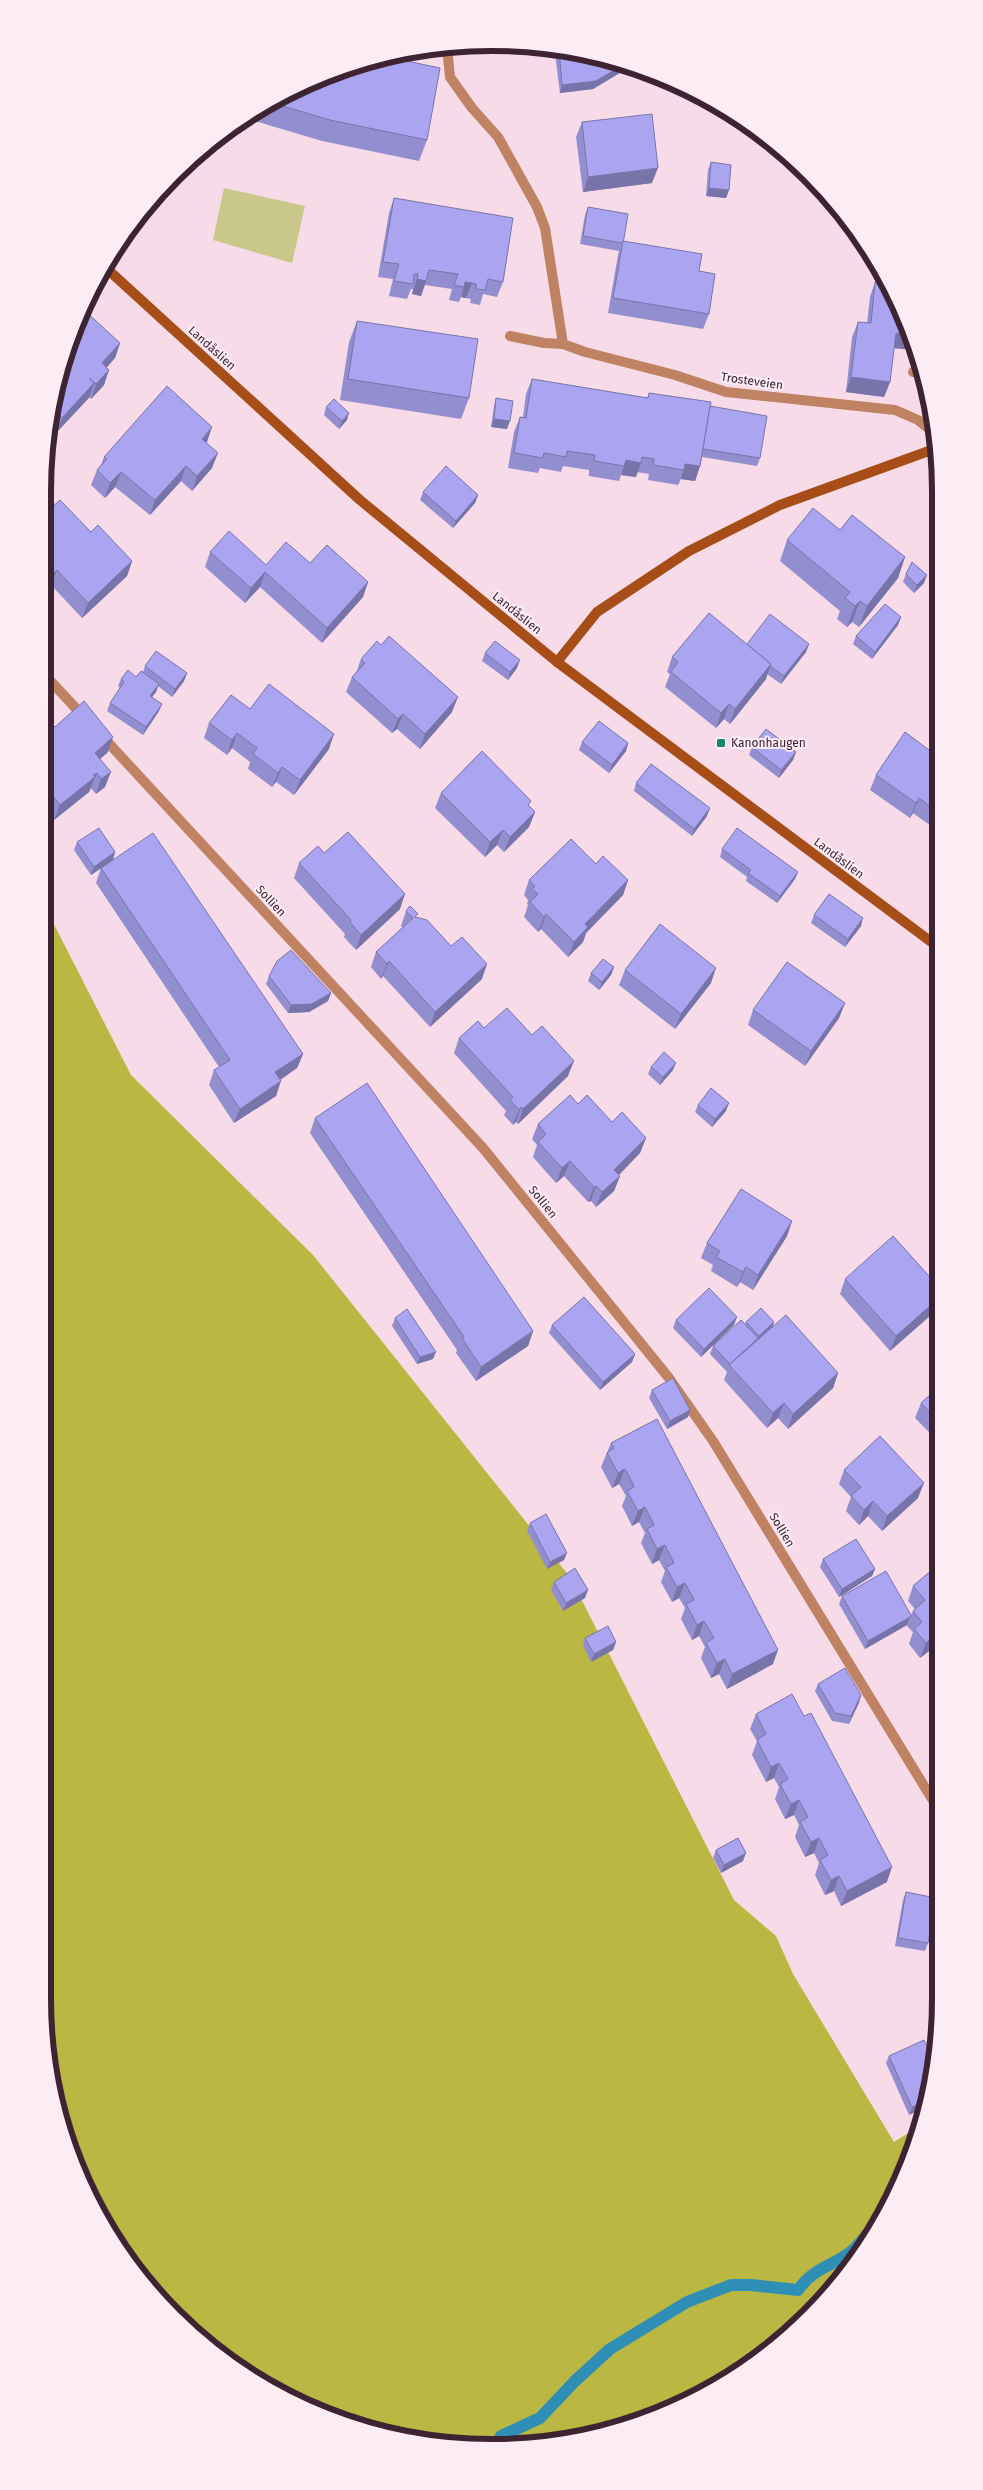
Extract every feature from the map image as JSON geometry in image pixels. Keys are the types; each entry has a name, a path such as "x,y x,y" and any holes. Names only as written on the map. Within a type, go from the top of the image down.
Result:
{"street":[{"path":"448,54 450,77 472,108 498,137 537,207 545,228 563,344"},
{"name":"Landåslien","path":"110,271 360,500 557,662 932,943"},
{"name":"Trosteveien","path":"510,336 544,343 563,344 585,352 675,375 726,392 895,410 918,420 927,427"},
{"path":"557,662 598,612 689,551 780,505 930,451"},
{"name":"Sollien","path":"51,682 483,1148 669,1378 713,1441 932,1799"}],"shaded area":[{"path":"224,188 305,206 292,263 213,240"},
{"path":"51,919 131,1075 313,1255 570,1577 734,1900 776,1936 793,1974 894,2142 911,2131 886,2193 858,2243 841,2267 803,2310 760,2348 712,2380 660,2405 605,2424 549,2435 492,2439 434,2435 378,2424 323,2405 271,2380 223,2348 180,2310 142,2267 125,2243 97,2193 75,2140 60,2084 52,2027"}],"building":[{"path":"560,57 616,69 596,81 562,85"},
{"path":"404,60 440,68 427,140 330,120 280,105 323,85 378,66"},
{"path":"652,114 658,168 588,177 582,122"},
{"path":"711,162 731,165 729,190 709,188"},
{"path":"394,198 513,218 503,282 488,279 485,290 476,289 476,284 472,283 465,282 464,287 454,285 458,274 429,270 426,281 417,279 418,274 414,274 413,284 394,281 399,264 383,262"},
{"path":"588,207 628,214 623,244 623,241 622,243 583,236"},
{"path":"623,241 702,254 699,271 715,274 709,314 613,298"},
{"path":"875,282 879,282 902,333 896,333 890,382 851,377 858,322 871,323"},
{"path":"89,314 120,343 102,363 109,370 96,384 89,378 94,383 62,418 58,415 66,378"},
{"path":"357,321 478,339 469,398 348,379"},
{"path":"532,379 648,398 649,393 711,402 700,466 685,464 684,470 653,465 654,459 642,457 641,463 626,460 624,466 594,461 595,455 567,451 566,457 544,453 543,458 514,453 520,417 526,418"},
{"path":"167,386 212,427 202,439 218,453 197,476 186,466 155,500 121,472 110,483 97,470 107,459 104,457"},
{"path":"496,398 513,401 510,421 494,419"},
{"path":"334,399 349,413 342,421 326,407"},
{"path":"710,406 767,416 760,458 703,449"},
{"path":"446,466 478,495 456,521 423,492"},
{"path":"60,500 91,532 98,525 132,561 88,603 57,570 51,575 51,508"},
{"path":"813,508 840,530 852,515 905,557 867,606 860,601 855,606 845,598 850,592 787,540"},
{"path":"229,531 266,565 286,542 310,563 327,545 368,582 327,628 265,572 251,588 210,552"},
{"path":"912,562 927,575 917,585 906,574"},
{"path":"885,604 901,617 875,652 856,636"},
{"path":"709,613 771,664 735,709 729,704 721,713 671,672 678,662 672,657"},
{"path":"770,614 809,644 784,676 770,666 771,664 747,644"},
{"path":"389,636 458,697 425,734 403,714 398,719 352,677 365,663 361,659 377,641 381,645"},
{"path":"495,641 520,660 510,672 485,653"},
{"path":"156,651 187,673 175,689 145,666"},
{"path":"128,670 136,677 141,671 159,684 150,696 162,704 146,727 110,703 124,682 121,679"},
{"path":"269,684 334,734 300,780 282,767 278,773 253,754 257,748 237,733 232,740 209,723 231,695 250,709"},
{"path":"84,701 113,737 95,753 111,772 101,779 97,773 93,775 95,777 60,805 51,794 51,726 53,725 55,727"},
{"path":"599,721 628,743 612,765 582,742"},
{"path":"766,729 796,752 781,770 752,747"},
{"path":"905,732 932,752 932,808 919,798 916,803 876,775"},
{"path":"482,751 531,801 528,805 535,812 510,837 503,830 490,842 441,793"},
{"path":"651,764 710,808 694,829 636,783"},
{"path":"99,828 115,852 94,867 77,842"},
{"path":"737,828 798,872 780,896 748,873 751,870 722,849"},
{"path":"348,832 405,894 361,935 350,922 351,920 299,863 318,846 324,853"},
{"path":"153,833 303,1054 275,1072 281,1081 240,1109 214,1070 230,1060 101,868"},
{"path":"571,839 596,864 603,856 628,880 585,924 588,927 574,942 546,914 544,917 530,902 538,894 532,889 535,886 529,880"},
{"path":"829,894 863,918 848,939 814,915"},
{"path":"410,906 418,914 415,917 427,920 451,946 462,937 487,964 435,1012 389,961 387,964 376,952 413,918 406,911"},
{"path":"660,924 716,968 681,1014 625,970"},
{"path":"291,950 331,993 312,1004 291,1005 269,976 277,961"},
{"path":"603,959 614,967 602,982 591,973"},
{"path":"787,962 845,1003 811,1051 753,1010"},
{"path":"507,1008 532,1035 542,1026 574,1061 523,1109 521,1107 519,1110 510,1100 513,1097 459,1038 478,1021 484,1028"},
{"path":"664,1052 676,1063 663,1077 651,1067"},
{"path":"367,1083 533,1331 481,1367 462,1338 464,1337 315,1118"},
{"path":"711,1088 729,1103 715,1119 698,1105"},
{"path":"570,1095 578,1104 587,1095 612,1122 622,1112 646,1138 614,1170 620,1176 602,1192 596,1186 594,1187 570,1161 562,1168 538,1142 546,1134 538,1124"},
{"path":"741,1189 792,1221 758,1275 746,1267 743,1272 716,1257 720,1251 707,1243"},
{"path":"893,1236 932,1279 932,1304 896,1336 845,1279"},
{"path":"709,1288 737,1317 704,1349 676,1320"},
{"path":"584,1297 635,1354 603,1382 552,1325"},
{"path":"761,1308 774,1322 759,1336 746,1322"},
{"path":"407,1309 436,1352 420,1357 395,1318"},
{"path":"786,1315 838,1373 793,1414 784,1403 773,1413 729,1365"},
{"path":"741,1320 758,1338 730,1364 713,1346"},
{"path":"673,1378 690,1410 670,1421 652,1390"},
{"path":"932,1393 932,1415 921,1403"},
{"path":"657,1419 778,1650 732,1674 725,1659 717,1663 706,1643 714,1638 704,1621 697,1625 686,1604 694,1600 685,1583 677,1587 666,1567 674,1563 665,1545 657,1549 647,1529 654,1525 645,1507 638,1511 627,1491 634,1487 625,1469 618,1473 607,1453 614,1448 611,1443"},
{"path":"880,1436 924,1483 887,1516 873,1501 864,1510 851,1496 861,1487 844,1470"},
{"path":"546,1514 567,1553 550,1562 530,1523"},
{"path":"856,1539 875,1569 842,1589 823,1559"},
{"path":"575,1568 588,1590 566,1603 554,1582"},
{"path":"932,1570 932,1638 926,1643 914,1629 922,1622 913,1611 925,1600 913,1586"},
{"path":"886,1571 911,1615 868,1641 842,1596"},
{"path":"608,1626 616,1642 594,1654 585,1638"},
{"path":"845,1668 861,1695 851,1716 835,1713 818,1684"},
{"path":"792,1694 804,1716 811,1713 892,1867 847,1891 839,1876 831,1880 820,1860 828,1855 819,1838 811,1842 800,1822 808,1817 799,1800 791,1804 780,1784 788,1779 786,1775 779,1763 771,1767 757,1740 766,1734 756,1714"},
{"path":"738,1838 746,1853 724,1865 716,1850"},
{"path":"906,1892 932,1897 932,1920 928,1943 898,1938"},
{"path":"924,2040 929,2049 919,2104 912,2107 889,2056"}],"waterway":[{"path":"499,2439 501,2436 540,2418 575,2381 610,2349 687,2302 731,2285 798,2290 811,2276 853,2250"}],"place":[{"name":"Kanonhaugen","path":"721,743"}]}
